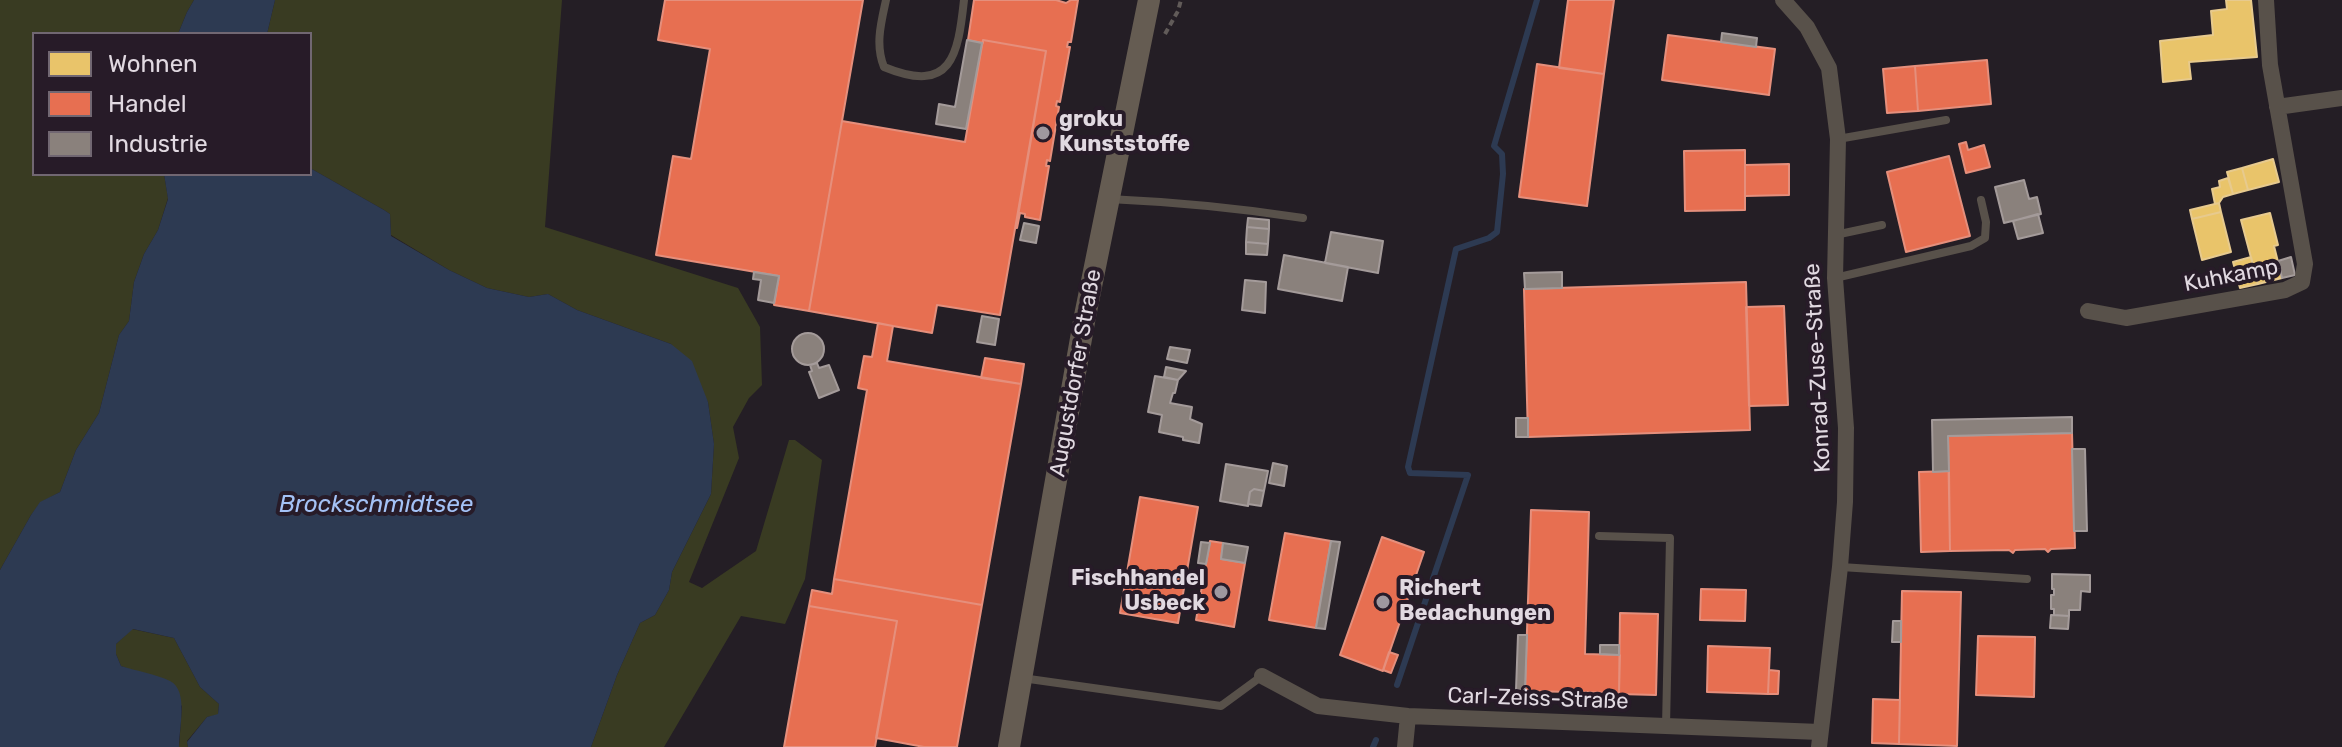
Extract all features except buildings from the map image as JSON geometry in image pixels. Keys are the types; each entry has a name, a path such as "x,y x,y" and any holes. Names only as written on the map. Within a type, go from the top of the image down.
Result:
{"main road":[{"name":"Augustdorfer Straße","path":"1009,747 1085,316 1149,0"}],"street":[{"name":"Konrad-Zuse-Straße","path":"1783,0 1807,27 1829,68 1838,139 1834,235 1846,428 1845,502 1820,740"},
{"name":"Kuhkamp","path":"2088,311 2126,318 2285,290 2302,282 2305,264 2270,65 2266,0"},
{"path":"2277,107 2342,98"},
{"name":"Carl-Zeiss-Straße","path":"1262,676 1318,706 1408,716 1666,726 1820,740"},
{"path":"1405,747 1408,716"}],"lane":[{"path":"886,0 878,54 884,67 902,75 922,76 943,70 953,60 961,30 964,0"},
{"path":"1838,139 1946,120"},
{"path":"1109,199 1248,209 1303,218"},
{"path":"1835,278 1971,246 1985,238 1986,222 1981,200"},
{"path":"1834,235 1882,225"},
{"path":"1599,536 1670,538 1666,726"},
{"path":"1840,567 2027,579"},
{"path":"1021,678 1221,706 1262,676"}],"green space":[{"path":"0,0 194,0 179,32 32,32 32,176 164,176 168,198 158,230 144,254 134,282 129,321 119,335 99,413 76,450 60,492 40,503 0,570"},
{"path":"275,0 562,0 545,227 738,288 760,327 762,385 749,398 733,427 739,458 689,582 702,588 756,551 789,440 795,440 822,460 805,579 785,624 741,616 664,747 591,747 640,623 655,615 669,590 672,572 711,494 714,444 708,402 671,344 577,310 548,294 529,297 487,288 449,270 391,235 390,214 312,169 312,32 267,32"},
{"path":"132,629 174,638 200,687 219,704 218,715 207,717 187,741 188,747 179,747 182,706 142,674 121,666 116,644"}],"water":[{"path":"194,0 275,0 267,32 179,32"},
{"name":"Brockschmidtsee","path":"312,169 390,214 391,236 449,270 487,288 529,297 548,294 577,310 671,344 692,361 708,402 714,444 711,494 672,572 669,590 655,615 640,623 591,747 188,747 187,742 207,717 218,714 219,704 200,687 174,638 133,629 116,644 116,654 121,666 159,676 176,686 181,701 179,747 0,747 0,570 40,502 60,492 76,450 99,413 119,335 129,321 134,282 144,254 158,230 168,199 164,176 312,176"}],"waterway":[{"path":"1397,685 1468,475 1410,473 1408,467 1456,249 1489,238 1497,232 1503,174 1502,154 1494,146 1537,0"},
{"path":"1373,747 1376,740"}],"place":[{"name":"groku Kunststoffe","path":"1043,133"},
{"name":"Fischhandel Usbeck","path":"1221,592"},
{"name":"Richert Bedachungen","path":"1383,602"}]}
